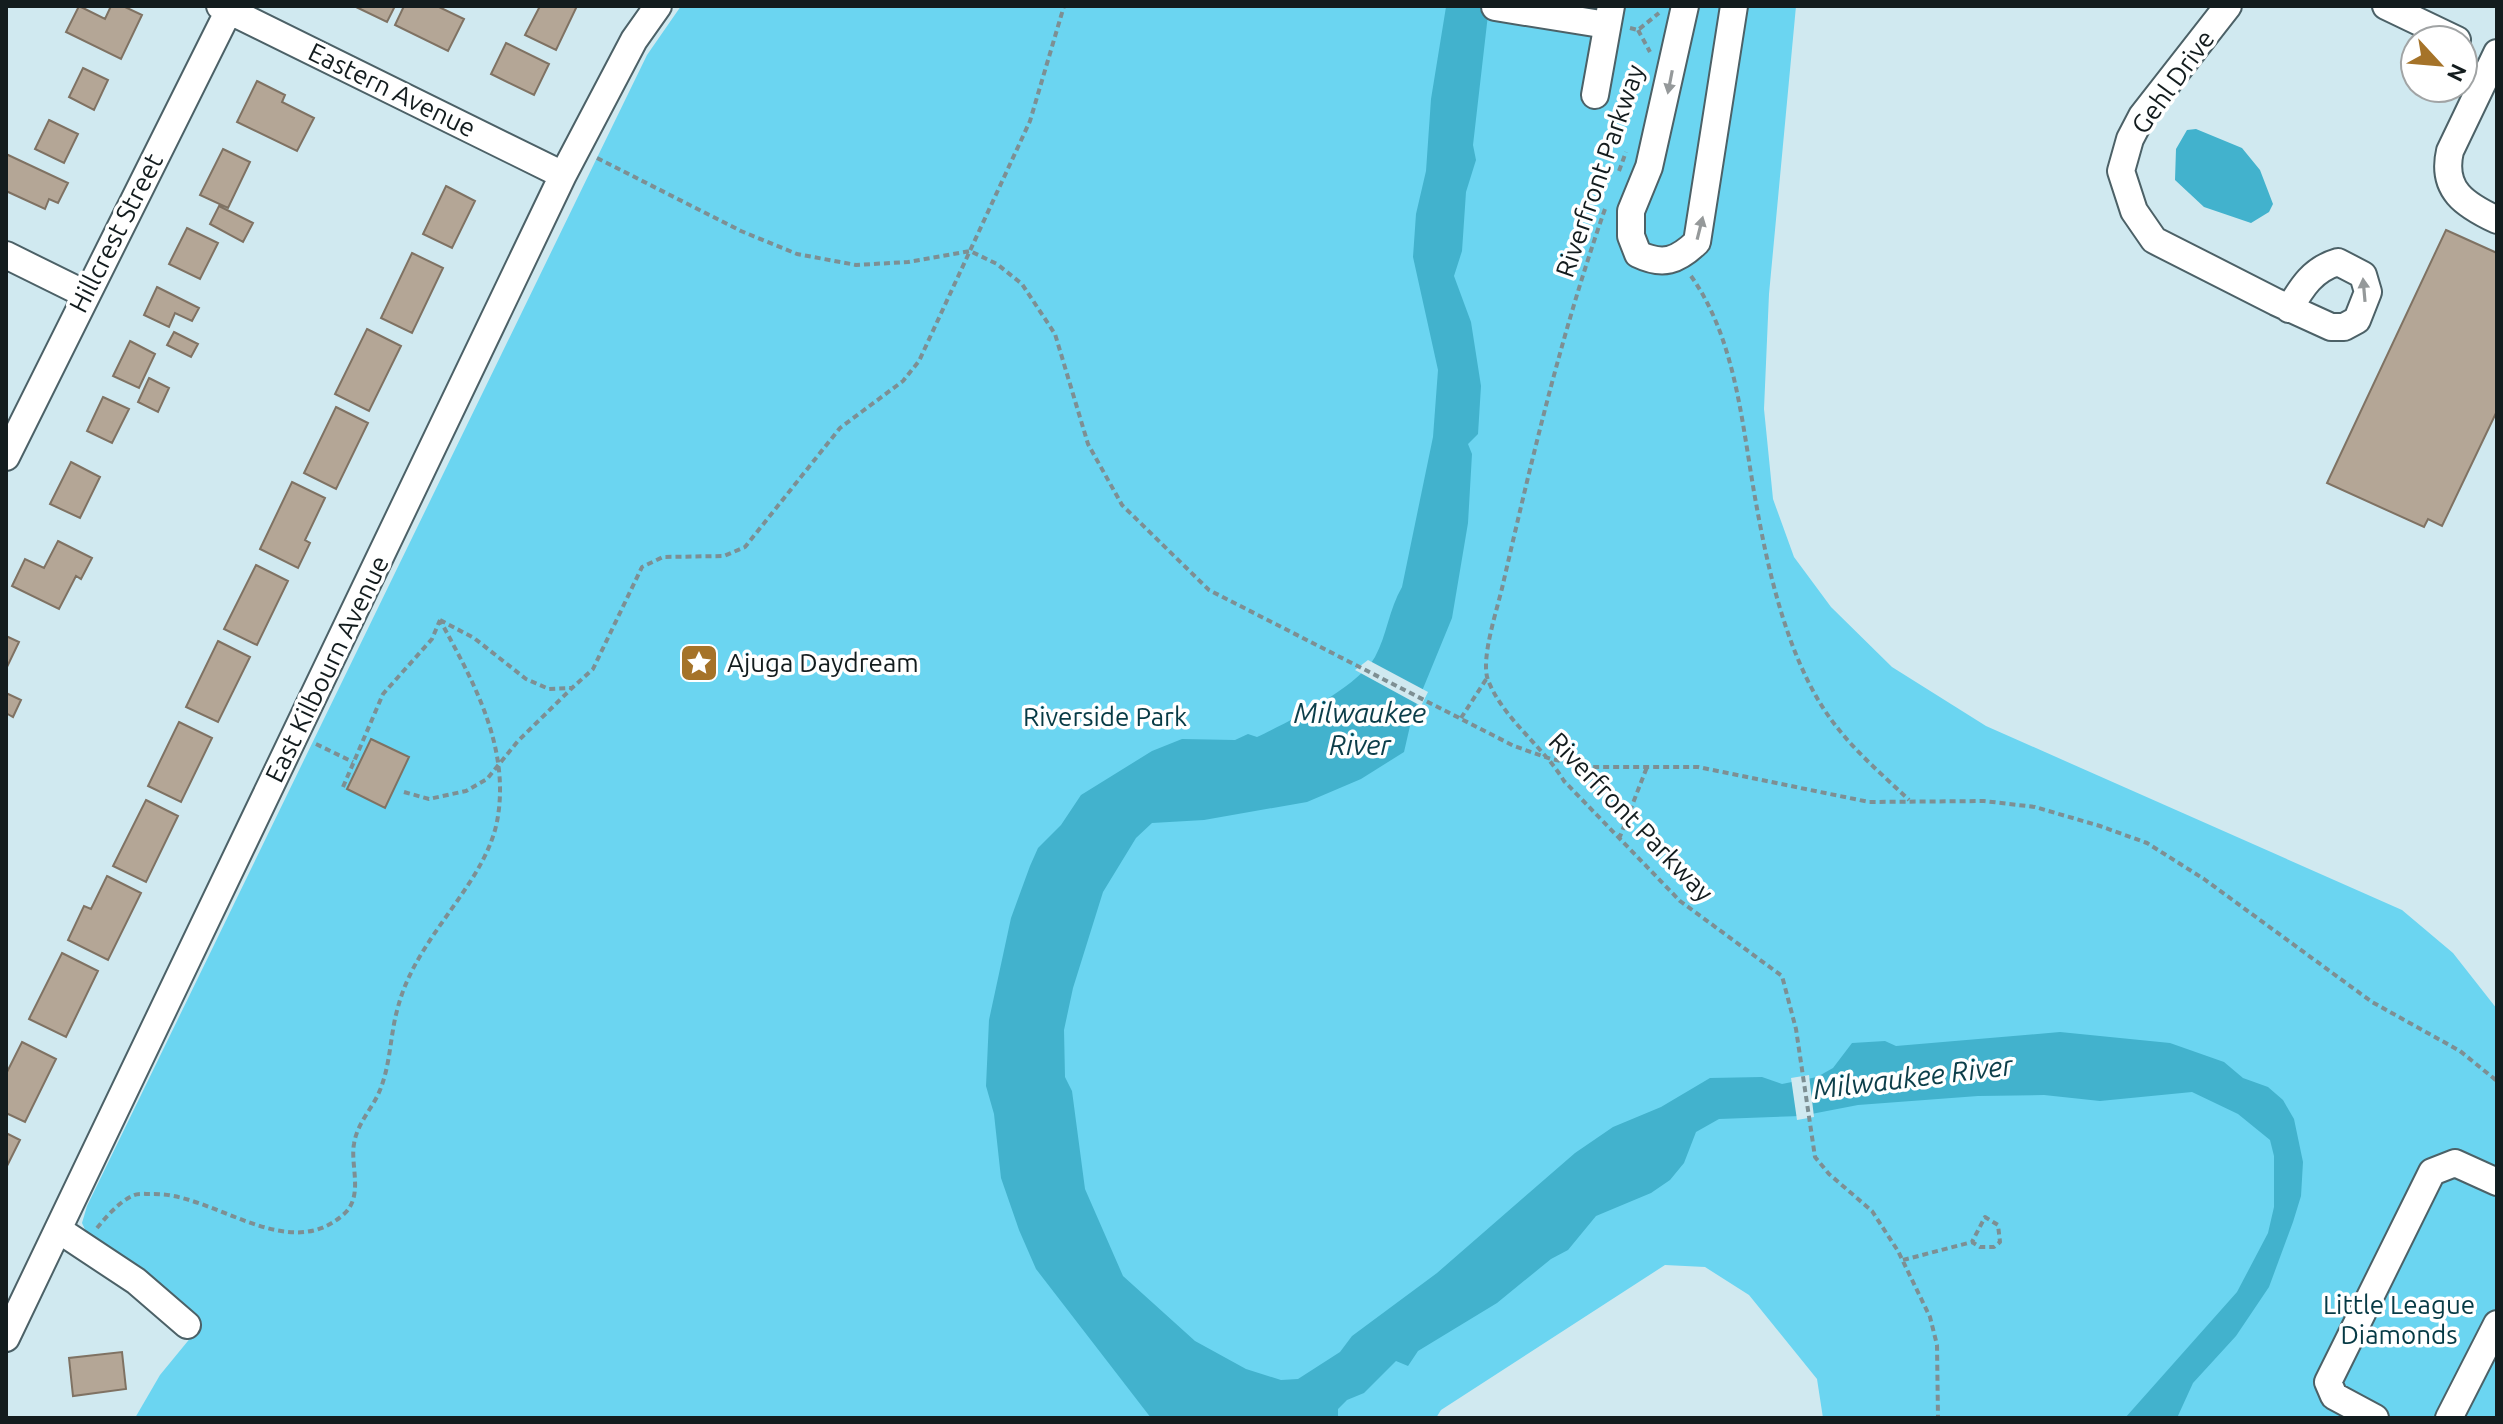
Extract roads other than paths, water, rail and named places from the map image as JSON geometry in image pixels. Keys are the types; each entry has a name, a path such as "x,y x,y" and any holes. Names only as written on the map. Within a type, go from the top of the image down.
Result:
{"street":[{"name":"East Kilbourn Avenue","path":"6,1338 563,175 634,40 658,6"},
{"path":"1685,6 1656,140 1631,211 1631,236 1638,254 1655,262 1678,259 1697,242 1734,6"},
{"name":"Gehl Drive","path":"2228,6 2142,116 2130,139 2121,171 2134,211 2154,240 2289,309"},
{"path":"2386,6 2424,24"},
{"path":"1495,7 1609,16 1595,95"},
{"name":"Eastern Avenue","path":"224,8 563,175"},
{"name":"Hillcrest Street","path":"6,457 224,8"},
{"path":"2496,56 2450,151 2447,167 2453,191 2463,202 2497,220"},
{"path":"6,255 85,294"},
{"path":"2375,1418 2334,1396 2328,1382 2432,1172 2455,1163 2497,1182"},
{"path":"59,1230 136,1281 187,1325"},
{"path":"2449,1418 2497,1324"}],"water":[{"name":"Milwaukee River","path":"1489,6 1473,145 1476,160 1466,192 1462,251 1454,276 1471,322 1481,386 1478,434 1468,444 1472,454 1468,523 1452,618 1413,713 1404,752 1361,779 1307,802 1204,820 1152,823 1136,838 1103,892 1073,988 1064,1030 1065,1077 1072,1091 1085,1189 1123,1276 1195,1341 1246,1369 1281,1380 1298,1379 1340,1352 1352,1336 1437,1273 1575,1153 1613,1127 1661,1107 1710,1078 1762,1077 1782,1084 1817,1077 1833,1068 1852,1043 1885,1041 1896,1046 2060,1032 2170,1043 2224,1062 2243,1078 2268,1087 2283,1100 2294,1119 2303,1162 2301,1196 2269,1287 2236,1336 2193,1383 2177,1418 2125,1418 2237,1292 2268,1233 2274,1207 2274,1156 2270,1140 2238,1114 2192,1092 2100,1101 2044,1095 1978,1096 1858,1105 1801,1116 1719,1119 1696,1132 1684,1163 1670,1180 1651,1193 1596,1216 1568,1250 1551,1259 1497,1303 1418,1351 1408,1366 1396,1361 1364,1393 1347,1400 1338,1409 1338,1418 1151,1418 1036,1269 1001,1178 994,1114 986,1086 989,1020 1011,918 1038,848 1061,825 1081,795 1152,751 1182,739 1235,740 1248,734 1257,737 1339,691 1367,668 1375,657 1402,587 1433,437 1438,370 1413,257 1416,214 1426,171 1431,99 1446,7"},
{"path":"2196,129 2242,148 2260,170 2273,204 2269,212 2251,223 2204,207 2175,180 2176,149 2187,130"}],"place":[{"name":"Ajuga Daydream","path":"699,663"}],"park label":[{"name":"Riverside Park","path":"1105,717"},
{"name":"Little League Diamonds","path":"2399,1320"}]}
